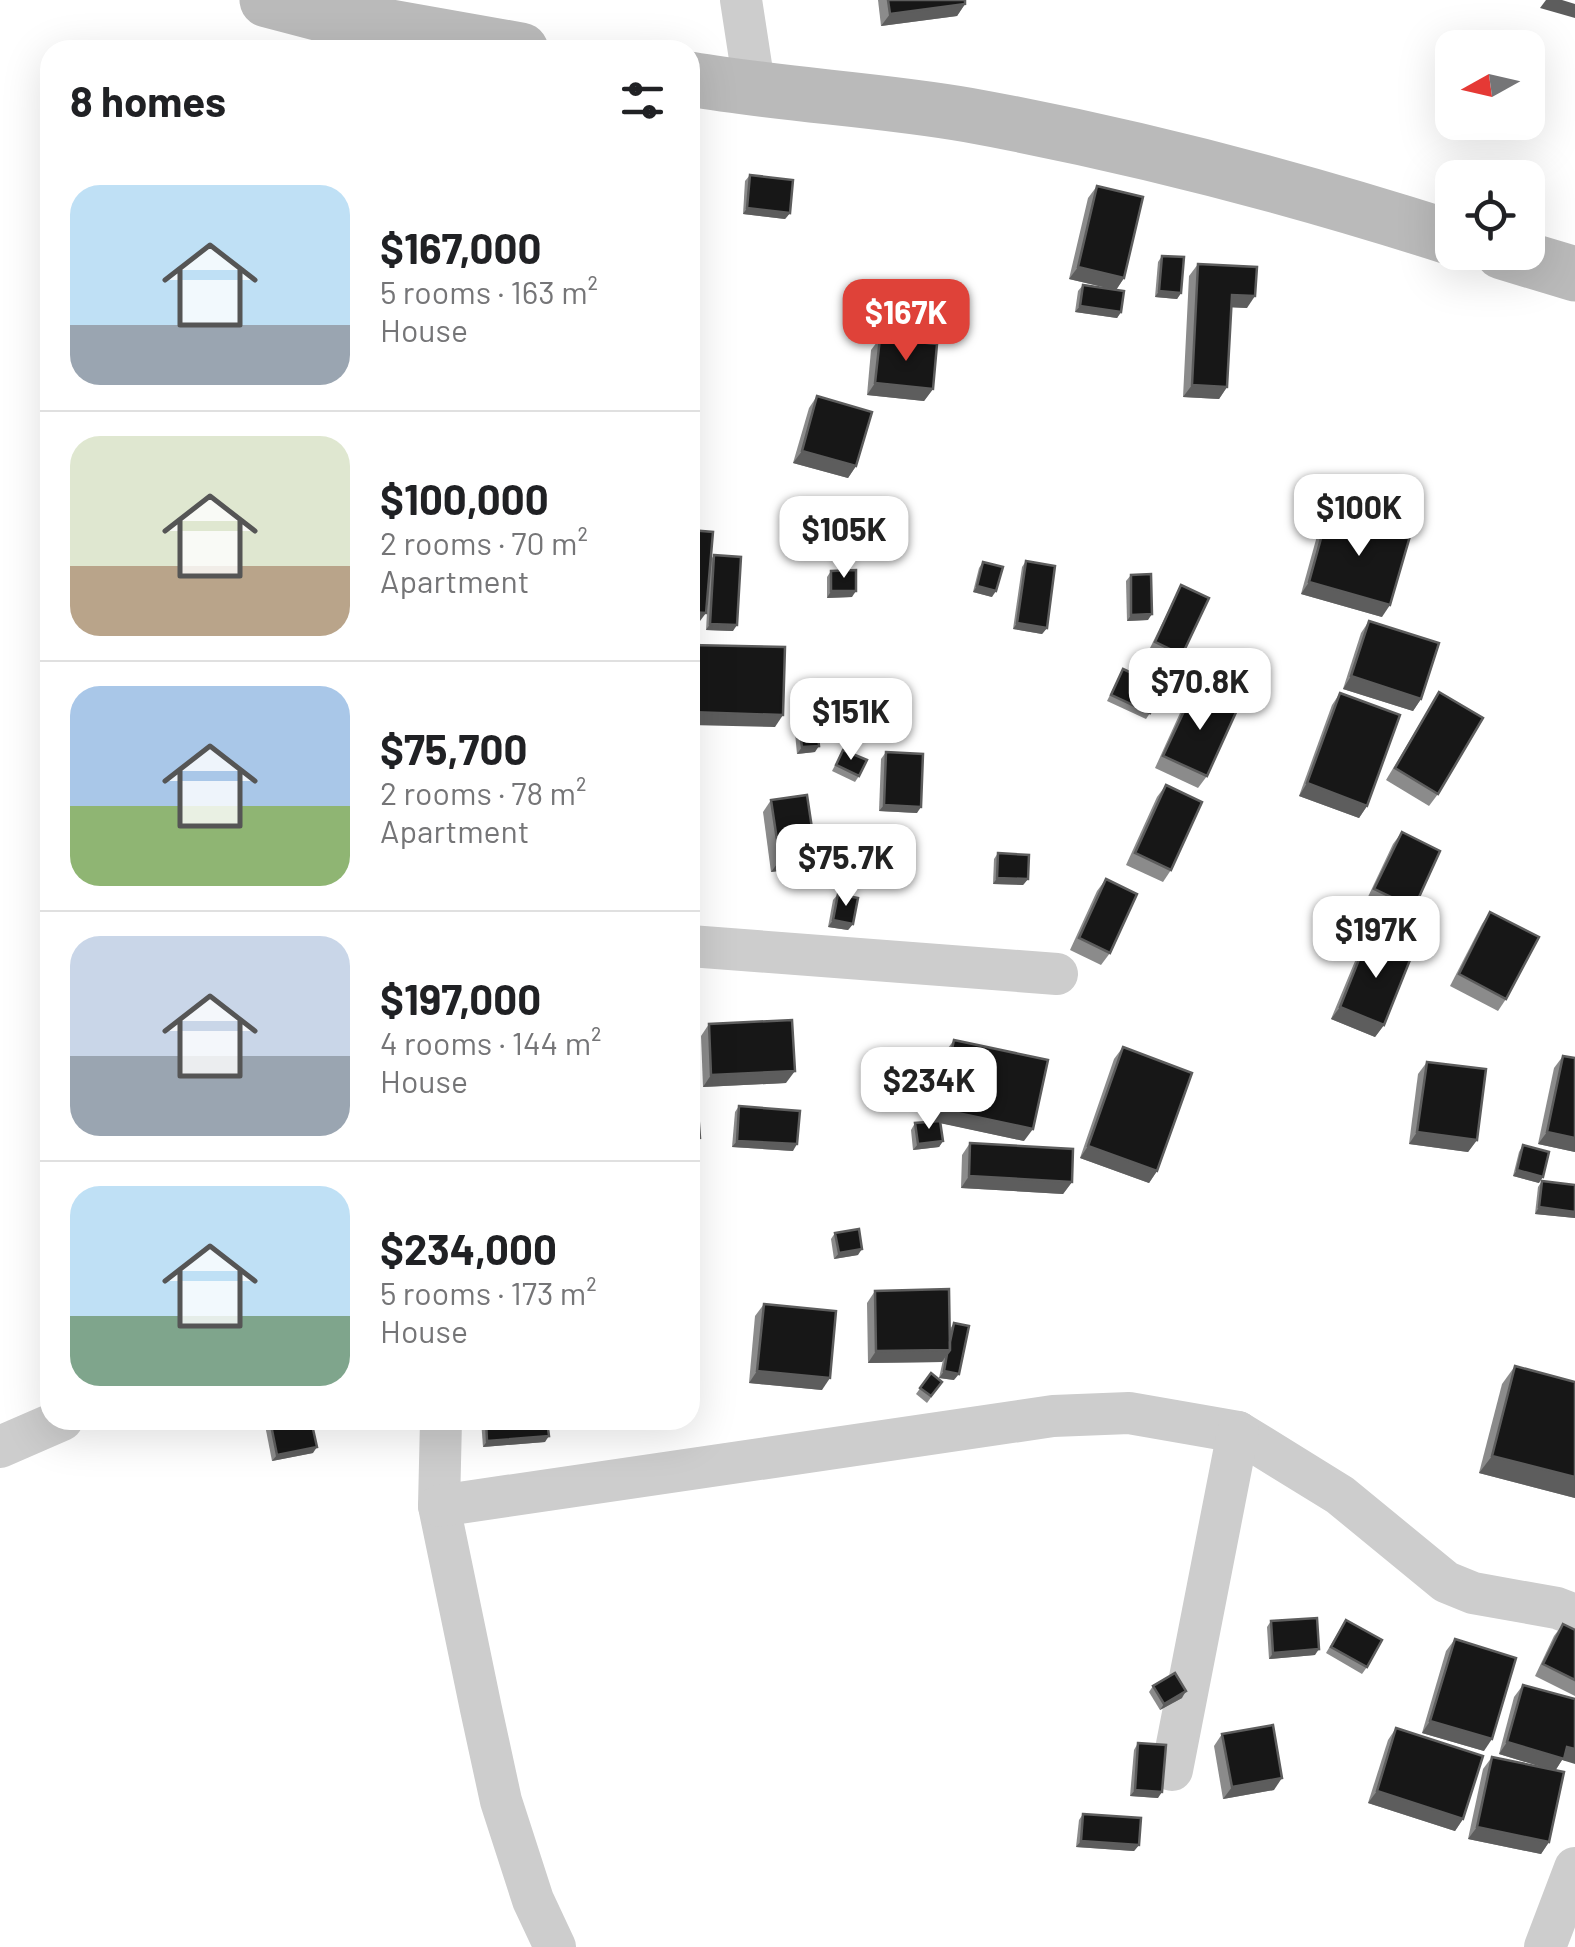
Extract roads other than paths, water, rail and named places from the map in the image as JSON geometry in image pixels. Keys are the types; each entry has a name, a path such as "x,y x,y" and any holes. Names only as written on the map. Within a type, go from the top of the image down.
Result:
{"street":[{"path":"267,0 326,22 451,40"},
{"path":"741,0 755,91"},
{"path":"700,82 964,115 1144,152 1313,193 1435,232"},
{"path":"1545,265 1575,274"},
{"path":"700,947 1057,974"},
{"path":"439,1506 1053,1416 1129,1413 1238,1432 1340,1495 1446,1582 1473,1593 1557,1608 1575,1616"},
{"path":"0,1447 40,1430"},
{"path":"441,1430 439,1506 502,1801 533,1900 555,1947"},
{"path":"1172,1770 1238,1432"},
{"path":"1545,1947 1575,1868"}]}
